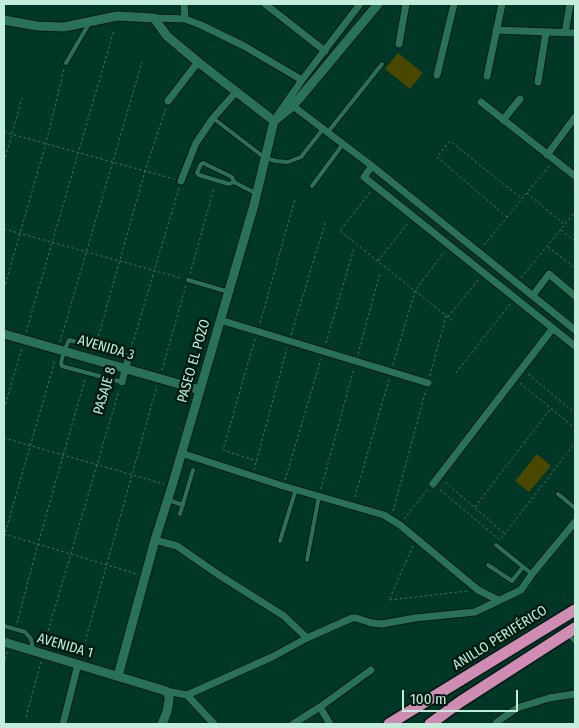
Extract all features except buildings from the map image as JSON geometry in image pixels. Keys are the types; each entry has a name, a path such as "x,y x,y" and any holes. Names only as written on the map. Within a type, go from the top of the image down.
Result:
{"highway":[{"name":"ANILLO PERIFÉRICO","path":"389,724 575,610"},
{"path":"430,724 460,702 571,631"}],"street":[{"path":"184,4 186,19"},
{"path":"265,4 325,51"},
{"path":"274,121 293,106 378,4"},
{"path":"399,44 406,4"},
{"path":"437,76 454,4"},
{"path":"487,76 502,4"},
{"path":"565,33 570,4"},
{"path":"274,121 356,5"},
{"path":"4,20 37,26 64,27 117,16 186,19 201,24 244,46 302,80"},
{"path":"154,18 167,36 274,121"},
{"path":"496,30 575,33"},
{"path":"538,82 546,32"},
{"path":"168,102 198,62"},
{"path":"181,181 196,143 236,92"},
{"path":"503,120 520,99"},
{"path":"482,102 575,176"},
{"path":"293,106 372,166 575,330"},
{"path":"547,155 575,117"},
{"name":"PASEO EL POZO","path":"118,676 155,540 257,194 274,121"},
{"path":"372,166 364,177 575,346"},
{"path":"533,295 549,274 575,296"},
{"path":"220,320 428,383"},
{"path":"433,484 553,328"},
{"name":"AVENIDA 3","path":"4,334 200,390"},
{"name":"PASAJE 8","path":"122,382 129,356"},
{"path":"181,453 296,490 384,515 400,525 478,590 498,600"},
{"path":"118,676 166,691 187,694 272,657 307,638 352,618 382,624 415,618 475,612 521,590 575,522"},
{"path":"155,540 177,546 284,616 307,638"},
{"name":"AVENIDA 1","path":"7,643 118,676"},
{"path":"64,722 78,664"},
{"path":"293,724 371,670"},
{"path":"162,724 169,700 166,691"},
{"path":"187,694 212,723"},
{"path":"496,724 517,708 549,698 575,694"},
{"path":"320,707 330,724"}],"lane":[{"path":"66,63 90,22"},
{"path":"214,118 265,158 288,162 297,160 302,157 382,64"},
{"path":"312,186 343,144"},
{"path":"234,182 229,184 197,173 203,163 232,177 234,182 257,194"},
{"path":"188,280 229,292"},
{"path":"122,382 62,366 61,350 69,340 129,356"},
{"path":"180,514 193,470"},
{"path":"280,541 296,490"},
{"path":"558,494 575,508"},
{"path":"308,560 319,496"},
{"path":"168,500 183,505"},
{"path":"496,545 532,574"},
{"path":"488,564 512,581 523,567"},
{"path":"4,626 25,632 40,653"},
{"path":"571,631 575,642"}],"path":[{"path":"4,409 114,30"},
{"path":"142,62 86,252 61,350 4,535 145,576"},
{"path":"4,289 46,144 66,63"},
{"path":"4,162 22,98"},
{"path":"95,347 145,171 168,102"},
{"path":"4,132 181,181"},
{"path":"507,216 436,157 450,141 522,199"},
{"path":"478,251 554,160"},
{"name":"PASAJE 8","path":"129,356 181,181"},
{"path":"376,186 340,231 454,322"},
{"path":"527,193 565,224"},
{"path":"257,460 223,450 295,199"},
{"path":"517,282 575,212"},
{"path":"378,261 413,216"},
{"path":"252,476 289,341 325,223"},
{"path":"4,229 188,280"},
{"path":"561,230 575,241"},
{"path":"352,505 415,291 449,245"},
{"path":"547,246 575,268"},
{"path":"284,486 354,248"},
{"path":"319,496 380,273"},
{"path":"391,519 447,316 484,273"},
{"path":"456,373 516,299"},
{"path":"522,368 575,413"},
{"path":"17,626 38,544 87,372"},
{"path":"78,664 160,378"},
{"path":"514,378 575,428"},
{"name":"PASAJE 8","path":"26,717 40,653 122,382"},
{"path":"475,507 551,408"},
{"path":"4,438 172,486"},
{"path":"400,525 433,484 500,540 575,443"},
{"path":"438,476 505,533"},
{"path":"416,539 389,600 478,590"},
{"path":"4,664 7,643"}],"shaded area":[{"path":"398,53 423,73 410,89 385,69"},
{"path":"537,454 551,466 529,492 515,481"}]}
